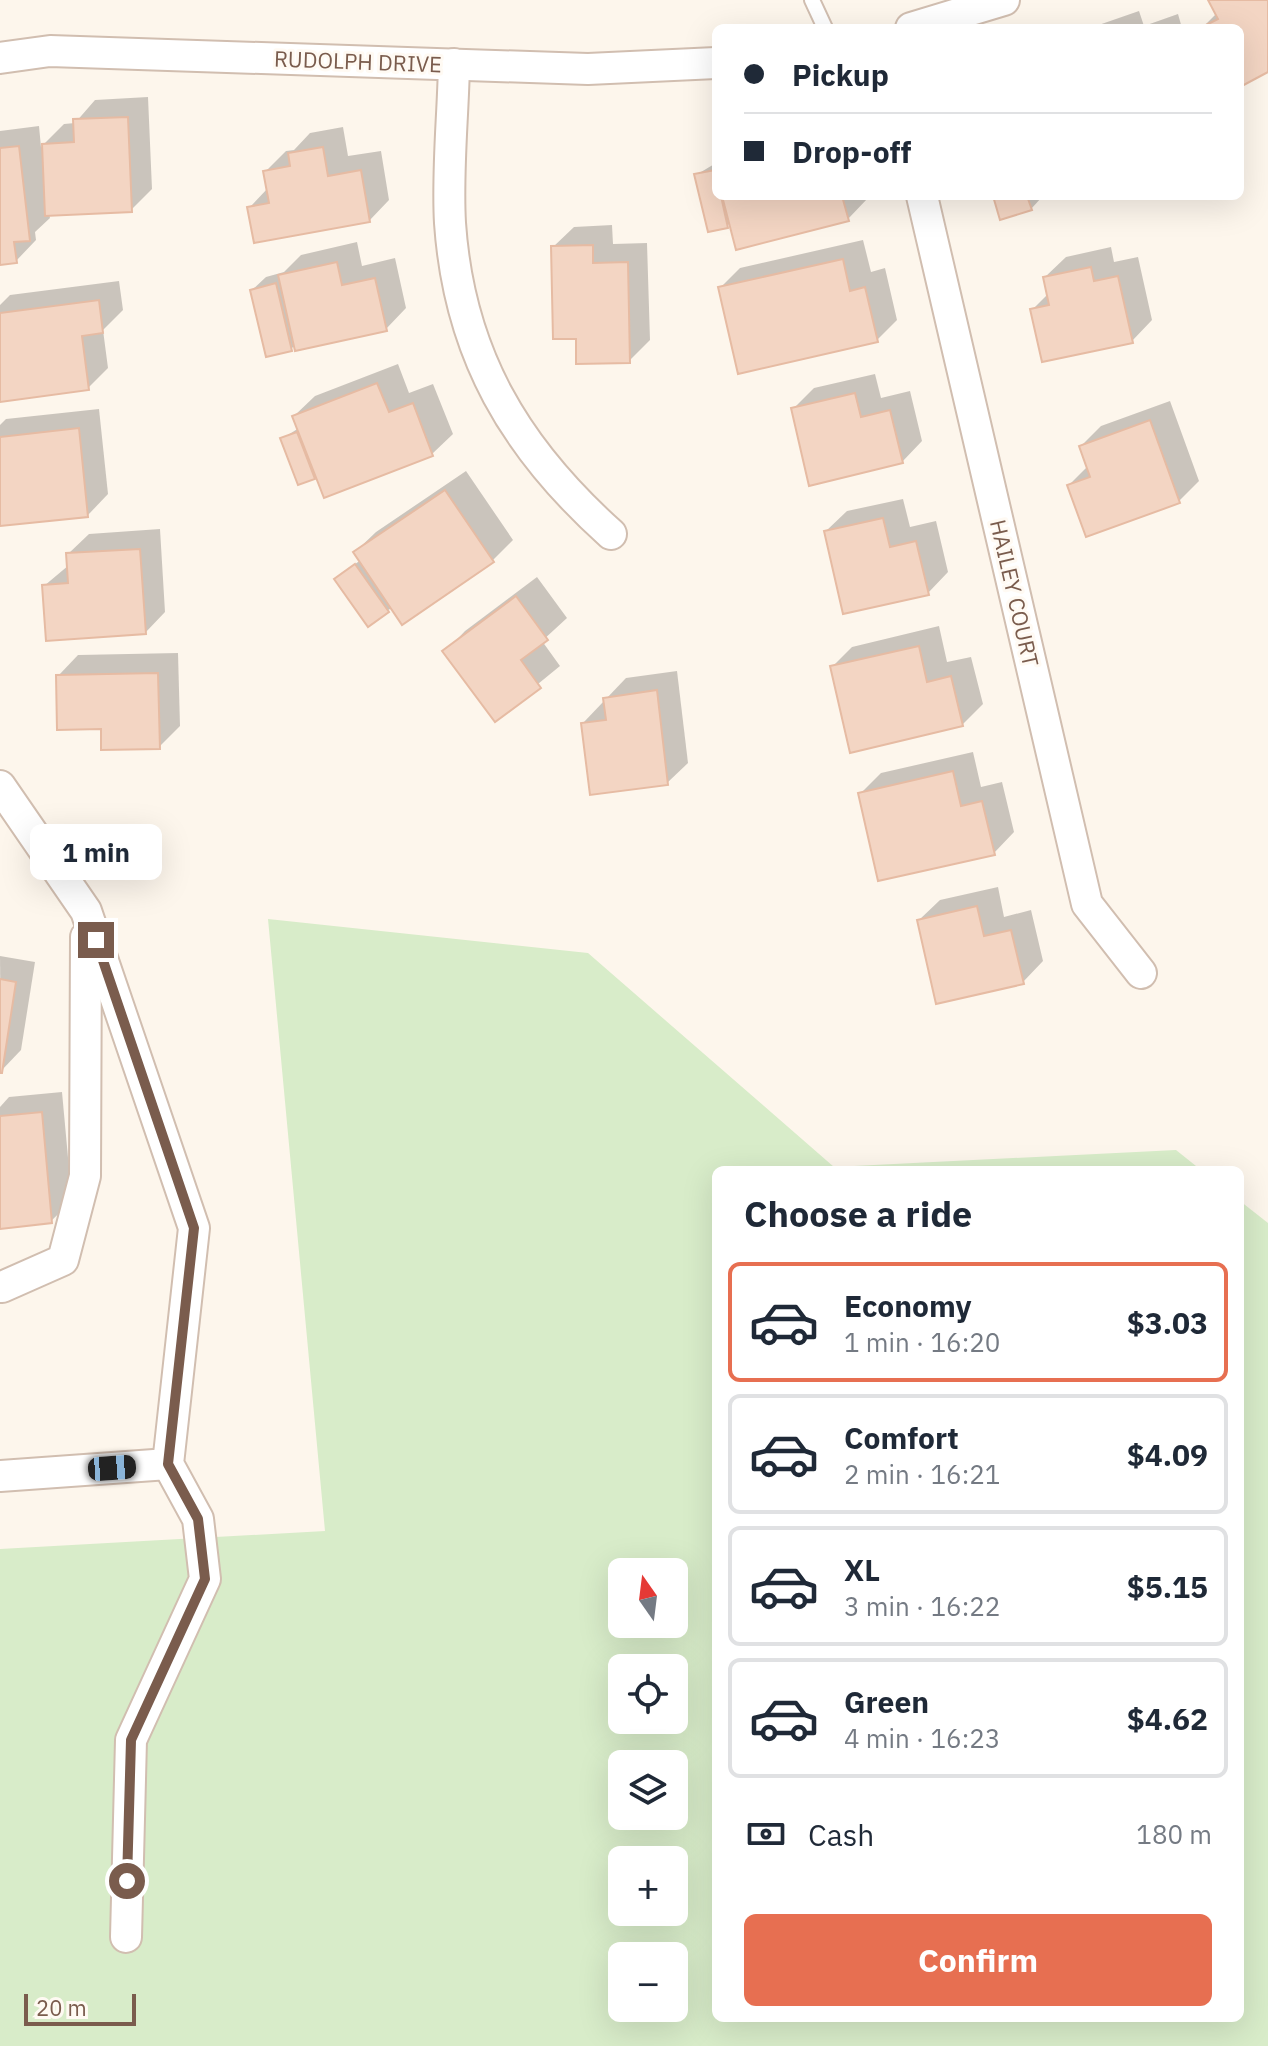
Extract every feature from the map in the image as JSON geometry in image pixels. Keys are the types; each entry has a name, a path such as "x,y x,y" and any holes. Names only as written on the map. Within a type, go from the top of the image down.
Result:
{"street":[{"path":"924,24 1004,0"},
{"name":"RUDOLPH DRIVE","path":"0,58 50,51 588,69 712,63"},
{"path":"454,64 450,221 457,278 471,334 498,398 526,444 566,494 611,534"},
{"name":"HAILEY COURT","path":"923,200 1087,904 1141,973"},
{"path":"0,786 86,911 194,1228 168,1464 198,1519 205,1579 131,1740 126,1937"},
{"path":"2,1287 63,1260 85,1176 86,911"},
{"path":"0,1476 168,1464"}],"lane":[{"path":"812,0 823,24"}],"green space":[{"path":"268,919 588,953 833,1166 712,1166 712,2022 1244,2022 1244,1204 1268,1223 1268,2046 0,2046 0,1549 325,1531"},
{"path":"1176,1150 1196,1166 854,1166"}],"building":[{"path":"1208,0 1268,0 1268,72 1244,85 1244,24 1208,24 1218,19"},
{"path":"128,117 132,212 45,216 42,144 74,142 73,119"},
{"path":"19,146 30,241 14,242 17,263 0,265 0,148"},
{"path":"323,147 328,176 361,170 370,222 254,243 247,207 269,203 263,171 290,166 288,153"},
{"path":"712,171 712,200 722,200 728,228 708,232 694,174"},
{"path":"723,200 843,200 849,221 736,250"},
{"path":"994,200 1028,200 1032,210 1000,220"},
{"path":"593,245 593,263 628,262 630,363 576,364 576,339 553,339 551,246"},
{"path":"843,259 850,291 865,287 878,342 738,374 718,287"},
{"path":"337,262 342,285 375,278 387,331 295,351 278,275"},
{"path":"1091,267 1094,281 1118,276 1133,343 1042,362 1030,309 1049,305 1043,277"},
{"path":"276,283 292,351 266,357 250,290"},
{"path":"99,300 103,333 82,336 89,390 0,402 0,313"},
{"path":"377,383 389,412 413,403 433,456 324,498 292,416"},
{"path":"855,393 861,417 890,410 903,463 809,486 791,408"},
{"path":"1150,420 1180,503 1086,537 1067,485 1090,477 1079,446"},
{"path":"79,428 88,517 0,526 0,437"},
{"path":"297,432 315,479 298,485 280,438"},
{"path":"445,490 494,562 402,625 353,552"},
{"path":"883,518 890,547 916,541 929,595 843,614 824,531"},
{"path":"140,549 146,634 46,641 42,585 68,583 66,553"},
{"path":"355,564 389,612 368,627 334,579"},
{"path":"516,596 548,640 521,660 541,688 495,722 442,651"},
{"path":"919,646 927,682 951,676 963,726 850,753 830,666"},
{"path":"158,673 160,749 101,750 101,729 57,730 56,675"},
{"path":"657,690 668,785 590,795 581,723 606,720 603,698"},
{"path":"953,771 961,806 982,801 995,855 878,881 858,793"},
{"path":"977,906 984,936 1011,930 1024,984 936,1004 917,920"},
{"path":"0,979 16,982 2,1073 0,1073"},
{"path":"42,1112 52,1223 0,1229 0,1116"}],"route":[{"path":"96,940 194,1228 168,1464 198,1519 205,1579 131,1740 127,1881"}]}
